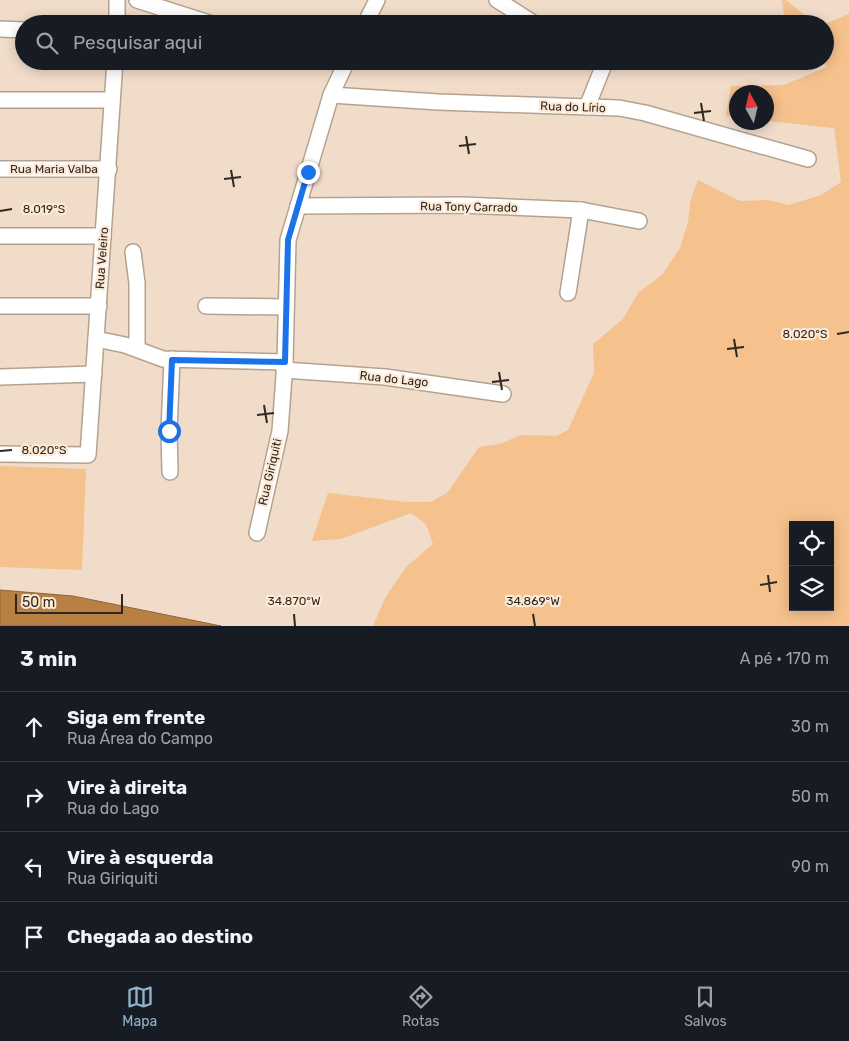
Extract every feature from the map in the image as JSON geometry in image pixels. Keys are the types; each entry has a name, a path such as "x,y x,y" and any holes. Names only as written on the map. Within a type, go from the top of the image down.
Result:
{"street":[{"path":"117,0 117,15"},
{"path":"137,0 184,15"},
{"path":"370,15 377,0"},
{"path":"497,0 520,15"},
{"path":"0,29 15,30"},
{"name":"Rua Veleiro","path":"0,454 88,454 109,169 114,70"},
{"name":"Rua Giriquiti","path":"257,533 280,431 285,366 288,240 332,95 343,70"},
{"path":"588,107 602,70"},
{"name":"Rua do Lírio","path":"332,95 438,102 588,107 645,113 808,159"},
{"path":"0,100 112,100"},
{"name":"Rua Maria Valba","path":"0,169 109,169"},
{"name":"Rua Tony Carrado","path":"298,206 462,205 581,210 639,221"},
{"path":"568,293 581,210"},
{"path":"0,236 103,236"},
{"path":"133,252 138,283 137,349"},
{"path":"0,306 99,306"},
{"path":"206,306 286,306"},
{"name":"Rua do Lago","path":"96,339 137,349 163,359 285,366 384,377 503,394"},
{"path":"170,472 169,431 172,360"},
{"path":"0,377 94,374"}],"shaded area":[{"path":"782,0 786,0 805,15 784,15"},
{"path":"849,14 849,626 373,626 385,598 406,567 433,544 426,524 411,513 341,539 312,541 328,493 407,502 431,502 448,492 479,447 500,444 521,435 557,436 568,430 594,373 593,344 622,320 639,292 662,275 680,248 688,222 691,198 698,180 740,201 768,200 789,205 821,195 841,182 834,128 774,122 774,85 784,85 820,70 834,70 834,20"},
{"path":"729,98 729,116 726,116"},
{"path":"0,466 86,469 82,570 0,567"},
{"path":"0,590 73,596 221,626 0,626"}],"route":[{"path":"169,431 172,360 285,362 288,240 308,172"}]}
